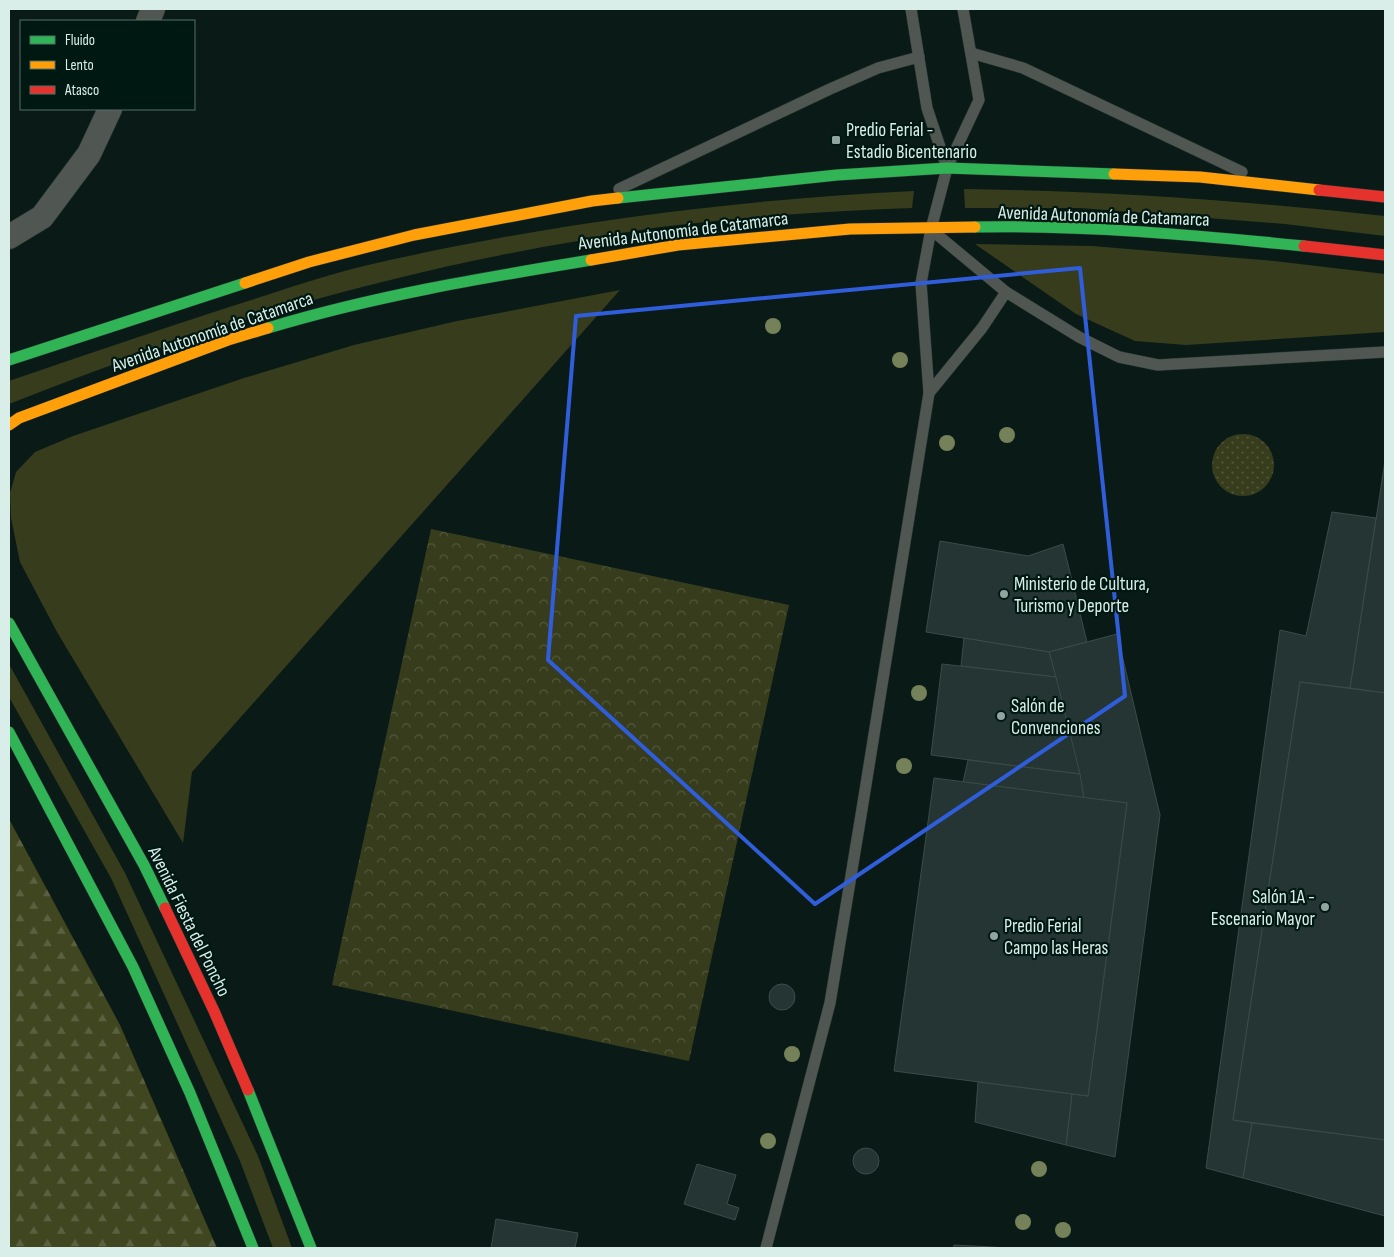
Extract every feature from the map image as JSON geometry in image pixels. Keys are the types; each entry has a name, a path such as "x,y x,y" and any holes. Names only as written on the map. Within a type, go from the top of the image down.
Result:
{"main road":[{"name":"Avenida Autonomía de Catamarca","path":"9,360 309,262 414,235 592,202 837,175 947,168 1200,177 1385,197"},
{"name":"Avenida Autonomía de Catamarca","path":"9,425 19,418 228,340 331,310 436,286 678,245 850,229 1057,227 1196,235 1385,256"},
{"name":"Avenida Fiesta del Poncho","path":"9,623 148,873 218,1020 273,1150 311,1248"},
{"path":"9,732 91,885 148,1000 224,1173 253,1248"}],"street":[{"path":"9,237 42,217 89,154 110,110"}],"lane":[{"path":"911,9 927,108 947,168"},
{"path":"766,1248 830,1003 929,393 921,282 931,229 947,168 979,100 963,9"},
{"path":"971,53 1023,68 1266,184"},
{"path":"592,202 830,88 878,68 919,57"},
{"path":"931,229 1006,292 1064,328 1119,357 1158,365 1385,352"},
{"path":"929,393 982,328 1006,292"}],"highlighted area":[{"path":"1080,268 1125,696 815,904 548,660 576,316"}],"green space":[{"path":"964,189 1070,192 1175,198 1385,216 1385,236 1285,224 1080,208 965,208"},
{"path":"914,191 912,208 791,214 658,227 504,254 432,270 289,307 219,329 79,377 9,404 9,381 217,311 364,266 500,238 638,216 775,201"},
{"path":"975,244 1092,246 1274,261 1385,274 1385,332 1186,345 1135,341 1076,314"},
{"path":"620,290 192,772 183,843 57,632 20,562 11,518 10,493 16,472 35,452 73,436 244,378 354,345 457,321"},
{"path":"1243,434 1260,439 1265,443 1269,448 1274,465 1269,482 1265,487 1260,491 1243,496 1226,491 1221,487 1217,482 1212,465 1217,448 1221,443 1226,439"},
{"path":"431,529 789,605 689,1061 332,985"},
{"path":"9,664 125,873 258,1156 292,1248 273,1248 240,1161 111,878 9,697"},
{"path":"9,819 120,1025 217,1248 9,1248"}],"building":[{"path":"1385,461 1385,693 1350,688"},
{"path":"1332,512 1376,518 1350,688 1300,682 1233,1120 1252,1123 1243,1178 1206,1168 1280,630 1306,636"},
{"name":"Ministerio de Cultura, Turismo y Deporte","path":"940,541 1028,556 1063,544 1087,642 1049,652 926,632"},
{"path":"1117,634 1160,815 1115,1157 1066,1145 1072,1094 1088,1096 1127,803 1084,798 1049,652"},
{"path":"964,638 1049,652 1056,677 961,666"},
{"name":"Salón de Convenciones","path":"942,664 1056,677 1080,774 931,755"},
{"name":"Salón 1A - Escenario Mayor","path":"1300,682 1385,693 1385,1140 1233,1120"},
{"path":"968,760 1080,774 1084,798 963,782"},
{"path":"934,778 1127,803 1088,1096 894,1071"},
{"path":"782,984 791,988 795,997 791,1006 782,1010 773,1006 769,997 773,988"},
{"path":"978,1082 1072,1094 1066,1145 975,1122"},
{"path":"1252,1123 1385,1140 1385,1216 1243,1178"},
{"path":"866,1148 875,1152 879,1161 875,1170 866,1174 857,1170 853,1161 857,1152"},
{"path":"697,1164 736,1175 727,1204 739,1208 735,1220 684,1204"},
{"path":"496,1219 578,1233 575,1248 491,1248"},
{"path":"954,1245 1010,1248 953,1248"}],"traffic: fast":[{"path":"618,198 837,175 947,168 1114,174"},
{"path":"975,227 1098,229 1304,246"},
{"path":"268,328 388,297 591,260"},
{"path":"9,360 245,283"},
{"path":"9,623 144,865 165,908"},
{"path":"9,732 133,967 190,1093 253,1248"},
{"path":"248,1090 311,1248"}],"traffic: slow":[{"path":"1114,174 1200,177 1319,190"},
{"path":"245,283 309,262 414,235 592,201 618,198"},
{"path":"591,260 678,245 850,229 975,227"},
{"path":"9,425 19,418 228,340 268,328"}],"traffic: jam":[{"path":"1319,190 1385,197"},
{"path":"1304,246 1385,255"},
{"path":"165,908 214,1011 248,1090"}],"place":[{"name":"Predio Ferial - Estadio Bicentenario","path":"836,140"},
{"name":"Ministerio de Cultura, Turismo y Deporte","path":"1004,594"},
{"name":"Salón de Convenciones","path":"1001,716"},
{"name":"Salón 1A - Escenario Mayor","path":"1325,907"},
{"name":"Predio Ferial Campo las Heras","path":"994,936"}]}
